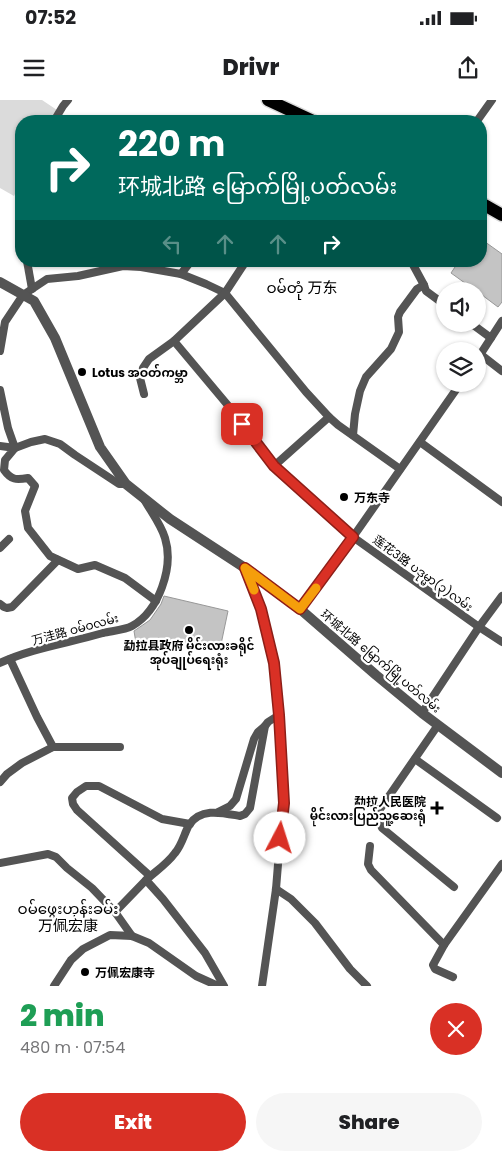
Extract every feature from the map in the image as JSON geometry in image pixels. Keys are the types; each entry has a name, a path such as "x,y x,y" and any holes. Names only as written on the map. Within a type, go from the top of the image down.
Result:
{"highway":[{"path":"268,100 300,115"},
{"path":"487,206 502,215"}],"street":[{"path":"58,115 68,100"},
{"path":"482,115 492,100"},
{"path":"28,267 32,288"},
{"path":"0,351 5,322 23,295 32,288 47,279 78,276 113,267"},
{"path":"146,267 181,274 224,293 329,417 400,469"},
{"path":"181,274 187,267"},
{"path":"144,394 140,378 143,368 149,359 174,340 224,293 242,267"},
{"path":"414,267 426,292 436,299"},
{"name":"环城北路 မြောက်မြို့ပတ်လမ်း","path":"0,282 34,301 55,338 100,447 126,484 170,519 245,568 300,609 422,713 502,773"},
{"path":"353,435 360,391 366,376 391,349 399,332 398,317 400,312 417,290 424,285"},
{"path":"486,346 502,321"},
{"path":"483,332 491,338"},
{"name":"莲花3路 ပဒုမ္မာ(၃)လမ်း","path":"174,340 274,466 353,537 502,642"},
{"path":"486,361 502,371"},
{"path":"0,390 8,428 15,448"},
{"path":"300,609 454,392"},
{"path":"274,466 329,417"},
{"path":"0,446 15,448 45,439 52,441 60,444 119,484 126,484"},
{"path":"420,442 502,502"},
{"path":"15,448 5,460 4,470 9,477 19,480 28,478 36,486 25,511 28,528 50,556 78,569 95,565 125,578 156,601"},
{"name":"万洼路 ဝမ်ဝလမ်း","path":"0,664 50,646 131,626 140,620 156,601 166,575 167,547 160,526 143,497"},
{"path":"0,548 9,539"},
{"path":"0,604 8,608 12,607 58,560"},
{"path":"245,568 261,609 274,663 284,803 276,889 262,986"},
{"path":"422,713 502,596"},
{"path":"10,659 53,747"},
{"path":"218,812 230,806 236,799 254,739 258,732 279,715"},
{"path":"438,725 378,812 378,820 382,828 454,887"},
{"path":"115,912 176,853 190,824 201,814 218,812 240,816 245,814 250,808 265,726"},
{"path":"0,782 22,763 53,747 120,747"},
{"path":"415,758 497,818"},
{"path":"190,824 162,819 99,786 86,786 72,798 77,810 148,878 205,953 224,986"},
{"path":"370,846 368,864 371,870 444,945"},
{"path":"0,863 48,854 56,857 92,888 115,912 132,936"},
{"path":"452,977 435,970 433,965 444,945 502,864"},
{"path":"276,889 291,899 315,923 350,969 367,986"},
{"path":"54,986 71,960 83,949 110,935 132,936 149,943 196,976 218,986"},
{"path":"265,968 268,986"}],"shaded area":[{"path":"0,100 42,100 57,110 54,115 15,115 14,196 0,188"}],"building":[{"path":"487,243 502,254 502,302 498,307 486,298 486,282 464,282 451,273 455,267 487,267"},
{"name":"勐拉县政府 မိုင်းလားခရိုင် အုပ်ချုပ်ရေးရုံး","path":"164,596 228,611 220,649 159,640 136,643 134,631 150,620"}],"slow traffic":[{"path":"254,590 245,568 300,609 316,588"}],"place":[{"name":"Lotus အဝတ်ကမ္ဘာ","path":"82,372"},
{"name":"万东寺","path":"344,497"},
{"name":"勐拉县政府 မိုင်းလားခရိုင် အုပ်ချုပ်ရေးရုံး","path":"189,630"},
{"name":"勐拉人民医院 မိုင်းလားပြည်သူ့ဆေးရုံ","path":"437,808"},
{"name":"万佩宏康寺","path":"85,972"}],"district":[{"name":"ဝမ်တုံ 万东","path":"302,287"},
{"name":"ဝမ်ဖွေးဟုန်းခမ်း 万佩宏康","path":"68,916"}],"route":[{"path":"242,424 274,466 353,537 300,609 245,568 261,609 274,663 284,803 280,838"}]}
